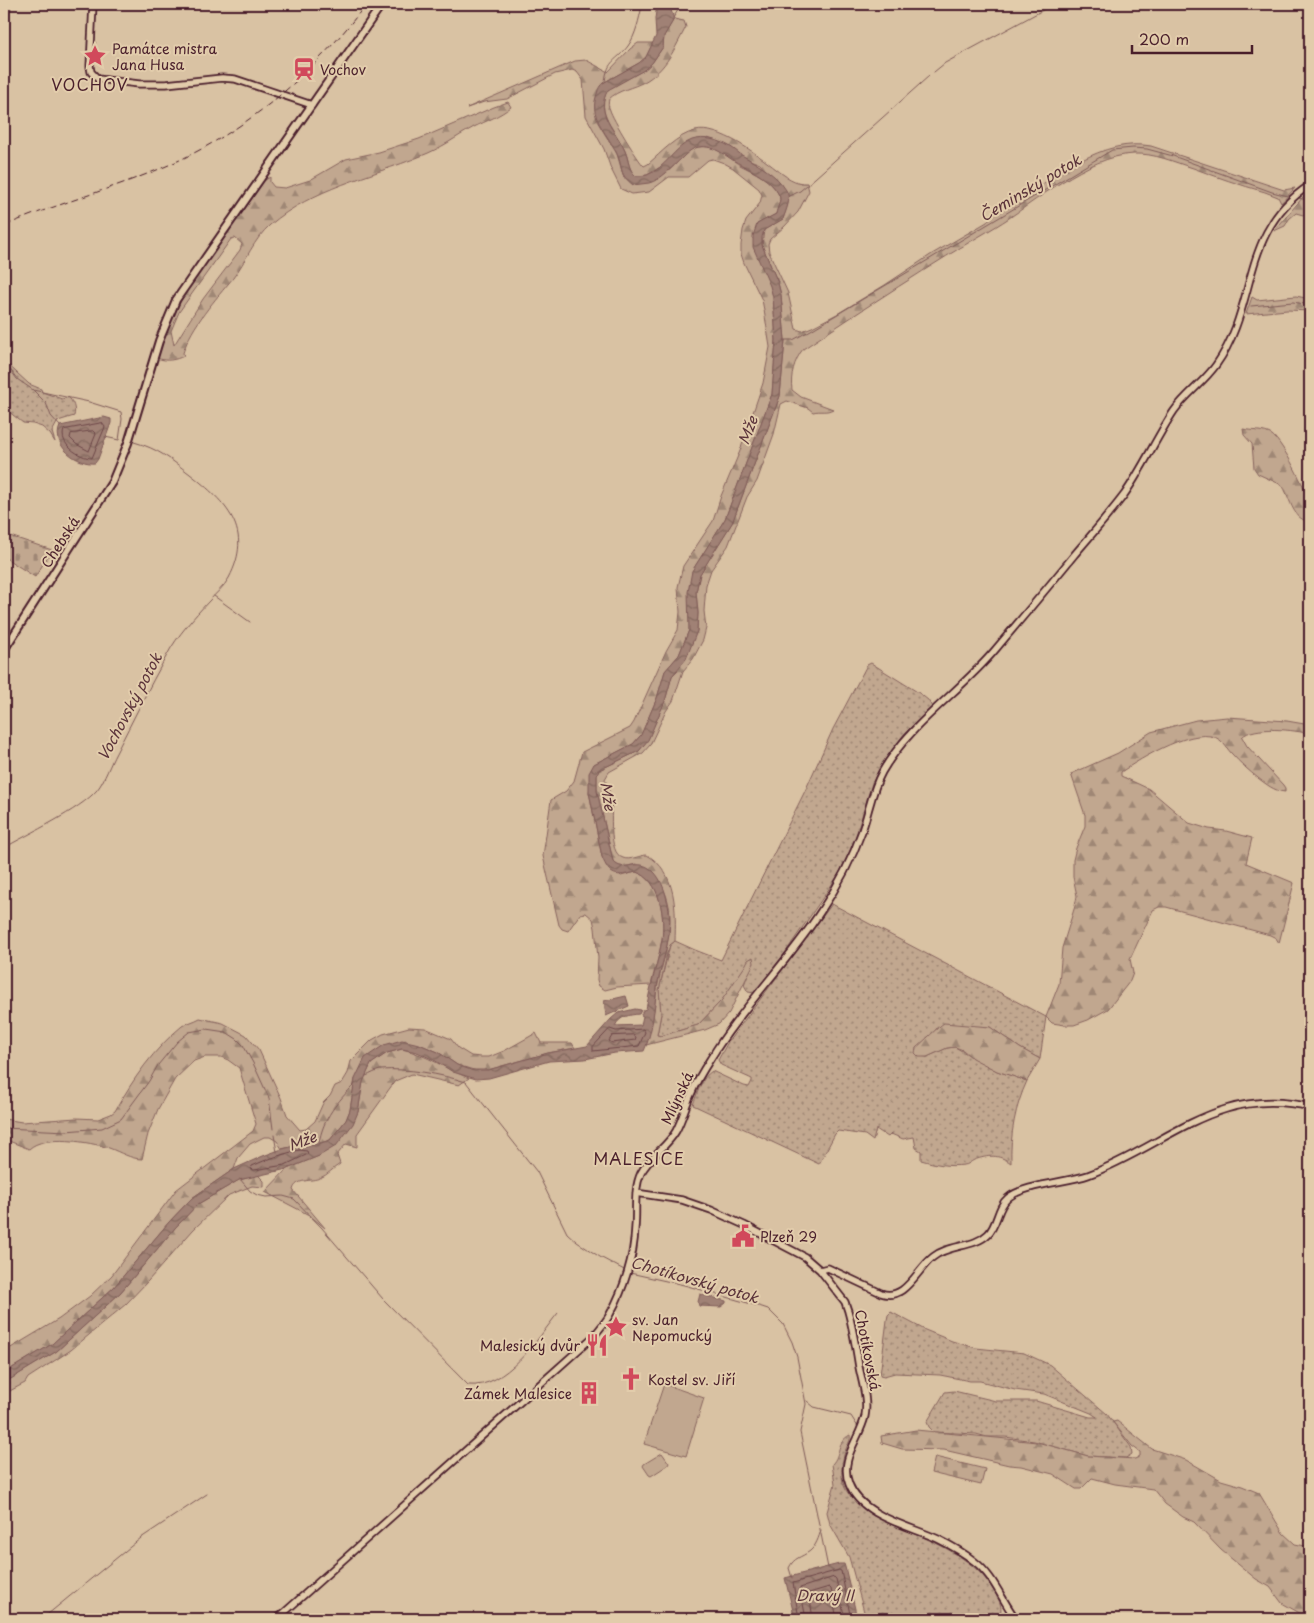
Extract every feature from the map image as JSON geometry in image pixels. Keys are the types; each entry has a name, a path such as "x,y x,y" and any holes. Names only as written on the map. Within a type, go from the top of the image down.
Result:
{"main road":[{"name":"Chebská","path":"4,650 112,482 128,441 159,341 176,300 382,4"}],"street":[{"path":"93,4 90,66 91,72 98,78 139,84 166,84 222,78 236,79 312,105"},
{"name":"Mlýnská","path":"278,1619 577,1352 594,1336 609,1317 627,1272 633,1249 637,1183 642,1171 676,1132 691,1092 718,1047 820,913 832,894 848,864 880,776 893,754 932,712 992,654 1124,495 1174,412 1184,398 1216,366 1231,338 1242,311 1251,270 1265,232 1293,197 1310,185"},
{"path":"820,1270 828,1268 889,1295 901,1290 925,1264 940,1252 978,1241 987,1235 992,1229 1005,1201 1019,1191 1086,1175 1196,1120 1227,1108 1274,1101 1310,1107"},
{"name":"Chotíkovská","path":"636,1193 682,1200 711,1210 805,1257 820,1270 845,1302 850,1319 866,1408 846,1466 849,1484 858,1497 879,1514 939,1540 972,1559 983,1568 994,1582 1016,1619"}],"green space":[{"path":"674,19 684,21 686,27 664,65 644,82 617,93 609,99 609,109 626,140 644,166 682,136 695,131 705,130 715,132 738,142 790,179 807,183 809,191 798,212 770,239 768,244 769,252 788,293 796,329 802,331 837,314 885,285 932,254 987,222 997,212 1064,170 1098,153 1115,147 1151,146 1284,190 1295,188 1281,203 1278,197 1265,192 1164,158 1141,154 1116,157 1098,163 1062,182 803,349 793,368 792,390 801,397 833,409 813,412 808,408 787,401 781,404 774,434 757,481 747,497 728,546 711,570 706,585 704,611 706,628 703,640 693,659 683,671 673,701 666,711 650,745 643,753 609,772 605,779 611,798 613,840 618,855 629,859 647,855 657,862 664,871 673,893 675,941 670,945 667,954 659,990 661,1014 657,1035 661,1036 698,1025 722,1000 748,960 753,957 754,963 729,1013 719,1024 705,1030 646,1045 670,925 668,901 659,883 636,864 618,866 613,861 597,791 597,775 599,770 639,751 648,739 665,701 672,676 679,669 697,631 696,592 700,574 732,523 780,396 785,340 781,295 762,245 764,230 783,219 789,200 760,164 743,157 729,146 708,138 647,175 636,176 631,171 625,151 605,114 604,98 608,89 644,70 652,63 663,47 664,36"},
{"path":"638,43 653,43 646,57 639,63 603,83 597,121 617,154 624,178 662,175 671,169 690,150 708,147 719,151 772,185 780,200 776,214 757,224 773,297 776,340 772,394 725,519 692,571 689,630 679,655 665,671 657,698 641,735 633,744 594,764 589,792 602,857 621,876 636,872 651,882 660,900 663,921 661,945 651,985 617,987 605,990 599,986 597,980 598,958 593,919 586,913 580,914 568,931 562,929 559,925 543,856 551,800 566,791 574,781 582,752 630,728 666,651 678,630 680,612 678,587 683,566 713,521 721,496 740,451 763,383 770,347 762,300 741,254 743,230 746,221 760,203 762,195 759,189 733,168 713,159 708,160 688,177 669,177 649,192 632,194 621,189 604,149 586,116 583,80 577,72 572,70 555,74 507,99 484,102 467,108 575,61 586,60 608,72"},
{"path":"508,102 511,107 498,116 428,153 342,184 287,212 270,225 259,237 238,271 192,333 183,353 184,356 171,360 157,358 171,321 185,293 262,182 270,177 270,182 274,187 285,188 310,180 346,159 379,152 419,139","holes":["235,238 242,244 240,250 203,299 174,345 171,331 179,312 231,239"]},
{"path":"1309,195 1310,217 1296,213 1285,226 1274,231 1303,197"},
{"path":"1296,296 1310,299 1310,311 1287,310 1246,314 1252,297 1257,300"},
{"path":"4,361 29,384 41,389 42,392 62,399 68,397 71,401 75,413 74,416 58,421 52,432 55,442 42,427 23,423 8,411 4,380"},
{"path":"1243,429 1269,433 1282,447 1308,496 1310,517 1308,521 1298,516 1295,512 1282,485 1258,474 1254,468 1252,444 1244,435"},
{"path":"4,534 52,550 35,577 4,557"},
{"path":"871,663 919,693 928,700 932,707 904,734 883,763 872,783 854,842 839,874 785,953 754,993 748,992 744,985 750,968 754,963 748,963 722,1000 698,1025 661,1036 657,1035 661,1014 659,990 670,945 675,941 721,960 805,791 833,729 867,665"},
{"path":"1227,717 1287,721 1310,725 1310,734 1285,730 1265,730 1248,733 1242,737 1247,746 1283,785 1285,792 1274,789 1264,783 1241,764 1220,740 1210,736 1184,739 1169,745 1130,766 1121,772 1121,776 1149,789 1189,823 1252,838 1246,863 1294,883 1279,943 1276,938 1270,935 1166,907 1159,907 1153,910 1130,959 1133,973 1130,981 1108,1009 1074,1025 1052,1023 1046,1017 1059,984 1062,948 1075,906 1077,896 1073,877 1073,860 1085,826 1085,815 1071,774 1118,753 1151,732 1196,720"},
{"path":"832,904 1046,1017 1040,1059 1020,1048 990,1027 937,1028 930,1037 916,1048 919,1056 927,1057 947,1048 955,1047 997,1071 1027,1081 1014,1121 1011,1163 993,1156 979,1158 958,1166 942,1165 921,1160 921,1151 916,1148 914,1137 903,1139 891,1134 888,1137 876,1129 873,1141 865,1135 838,1131 819,1164 693,1105 702,1082 712,1071 749,1087 752,1079 721,1065 718,1060 728,1042"},
{"path":"200,1018 223,1023 246,1035 259,1050 287,1115 300,1130 306,1129 315,1121 323,1103 330,1096 335,1086 342,1083 348,1073 351,1061 372,1040 383,1034 409,1027 425,1028 451,1039 458,1048 471,1056 481,1057 489,1057 504,1051 536,1033 541,1043 572,1043 575,1048 548,1053 488,1070 477,1071 457,1065 438,1052 419,1044 384,1045 355,1079 350,1110 346,1120 330,1140 311,1146 299,1145 282,1149 277,1141 270,1137 264,1137 250,1144 238,1158 234,1169 192,1198 114,1287 52,1344 4,1373 4,1352 59,1319 90,1296 112,1275 176,1190 253,1131 256,1124 239,1068 221,1057 205,1057 194,1061 175,1079 158,1109 148,1134 142,1159 130,1157 101,1146 68,1141 45,1142 36,1144 29,1149 4,1139 4,1119 22,1122 76,1118 98,1119 111,1114 162,1044 182,1026"},
{"path":"944,1023 990,1027 1020,1048 1040,1059 1027,1081 997,1071 955,1047 947,1048 927,1057 919,1057 915,1053 916,1048"},
{"path":"402,1049 420,1055 469,1078 459,1085 412,1074 395,1081 357,1134 357,1147 346,1144 337,1155 340,1164 323,1177 300,1182 293,1190 325,1228 309,1215 265,1192 287,1169 319,1156 358,1112 363,1081 371,1064 387,1053"},
{"path":"258,1175 264,1181 264,1187 252,1186 229,1195 193,1230 126,1304 71,1350 28,1378 25,1383 4,1394 4,1383 57,1351 120,1293 198,1204 239,1180"},
{"path":"891,1312 925,1330 952,1341 976,1348 1024,1353 1050,1365 1107,1414 1131,1447 1132,1454 1126,1458 1088,1456 1034,1441 1005,1437 987,1437 976,1434 934,1432 927,1422 945,1392 954,1391 996,1401 1036,1401 1090,1417 1097,1417 1044,1394 1015,1390 980,1381 940,1375 895,1373 884,1376 880,1375 887,1320"},
{"path":"664,1384 704,1398 686,1456 644,1444"},
{"path":"1117,1421 1152,1449 1186,1460 1221,1480 1259,1493 1283,1533 1295,1544 1310,1547 1310,1619 1282,1603 1270,1587 1256,1579 1221,1550 1194,1522 1183,1517 1165,1504 1153,1489 1115,1484 1092,1478 1081,1489 1076,1489 1053,1474 944,1450 902,1449 882,1443 881,1436 916,1430 1037,1442 1088,1456 1135,1459 1140,1456 1140,1452 1132,1446 1113,1422"},
{"path":"850,1435 842,1471 843,1483 848,1493 860,1506 874,1516 933,1542 968,1562 986,1580 996,1595 1001,1608 998,1619 866,1619 849,1557 830,1524 827,1512 835,1484 832,1464 843,1441"},
{"path":"662,1453 669,1463 668,1465 651,1476 649,1475 643,1466 644,1464"},
{"path":"935,1457 985,1469 981,1485 931,1473"}],"water":[{"path":"657,4 669,4 674,19 664,36 663,47 652,63 644,70 608,90 604,99 603,107 608,122 625,151 631,171 636,176 647,175 659,168 686,143 701,138 711,139 731,147 773,175 788,193 788,201 783,219 764,230 762,237 762,245 781,295 785,340 780,396 732,523 700,574 696,592 697,631 686,659 672,676 665,701 648,740 639,751 599,770 597,775 597,791 613,861 617,865 622,866 642,865 654,872 663,886 669,909 668,942 657,987 651,1028 644,1051 615,1053 585,1059 549,1061 489,1078 476,1079 453,1072 417,1052 402,1049 387,1053 371,1064 363,1082 358,1112 353,1124 336,1146 319,1156 287,1169 239,1180 198,1204 120,1293 57,1351 4,1383 4,1373 52,1344 114,1287 192,1198 234,1169 263,1156 282,1149 299,1145 311,1146 330,1140 346,1120 350,1110 355,1079 365,1058 384,1045 402,1040 419,1044 438,1052 457,1065 471,1070 488,1070 548,1053 587,1046 618,1013 635,1009 641,1010 639,1014 622,1018 615,1026 641,1025 643,1016 641,1015 643,1010 646,1009 662,940 663,922 660,901 651,883 644,876 636,872 623,875 614,874 605,864 589,792 589,773 594,764 633,744 641,735 657,698 665,671 679,655 689,630 688,592 692,571 725,519 772,394 776,340 773,297 753,247 753,236 757,224 776,214 780,199 772,185 762,177 719,151 707,147 691,150 667,172 649,183 633,185 625,177 614,147 597,120 595,113 596,97 603,83 639,63 646,57 656,36 655,19"},
{"path":"104,417 111,419 111,423 95,463 81,461 68,453 59,440 60,426"},
{"path":"626,996 629,1006 606,1016 604,1001"},
{"path":"700,1294 726,1301 726,1303 721,1307 699,1306"},
{"name":"Dravý II","path":"844,1564 845,1567 856,1619 795,1619 785,1578"}],"waterway":[{"name":"Vochovský potok","path":"4,30 12,4"},
{"path":"605,81 610,64 624,51 633,37 642,6 649,4"},
{"path":"673,18 682,4"},
{"path":"934,72 945,63 1054,4"},
{"path":"788,197 800,191 929,76"},
{"name":"Čeminský potok","path":"784,340 793,340 811,330 1112,150 1147,149 1173,156 1272,192 1292,197"},
{"name":"Čeminský potok","path":"1299,198 1310,201"},
{"path":"1251,306 1293,302 1310,305"},
{"name":"Vochovský potok","path":"4,361 17,379 33,390 89,402 121,412 119,440 105,437"},
{"path":"33,390 46,403 51,416 60,426"},
{"name":"Vochovský potok","path":"4,848 79,806 97,790 171,648 192,620 227,581 236,561 239,546 237,532 233,519 225,507 203,485 170,459 157,451 134,442"},
{"path":"214,596 250,622"},
{"path":"4,1128 66,1131 102,1128 121,1119 149,1081 158,1065 177,1042 189,1032 206,1029 226,1032 243,1045 269,1098 273,1129"},
{"name":"Chotíkovský potok","path":"366,1076 380,1070 402,1070 446,1076 466,1082 537,1172 567,1233 600,1257 626,1271"},
{"name":"Mže","path":"319,1143 327,1118 342,1097 355,1084"},
{"path":"274,1135 277,1152"},
{"path":"240,1179 250,1191 257,1195 266,1197 283,1196 294,1199 322,1228 383,1299 468,1385 482,1384 508,1371 530,1348 558,1313"},
{"name":"Chotíkovský potok","path":"630,1273 684,1285 762,1307 768,1309 783,1324 797,1357 806,1404 800,1432 828,1568"},
{"path":"807,1401 814,1407 851,1416 858,1427"},
{"path":"42,1619 141,1538 207,1494"},
{"path":"792,1578 789,1568 791,1564 812,1549 821,1530"}],"railway":[{"path":"4,226 151,173 227,134 279,96 303,75 346,29 366,4"}],"place":[{"name":"Památce mistra Jana Husa","path":"95,56"},
{"name":"Vochov","path":"304,69"},
{"name":"Plzeň 29","path":"743,1236"},
{"name":"sv. Jan Nepomucký","path":"616,1327"},
{"name":"Malesický dvůr","path":"597,1345"},
{"name":"Kostel sv. Jiří","path":"631,1379"},
{"name":"Zámek Malesice","path":"589,1393"}],"district":[{"name":"VOCHOV","path":"90,84"},
{"name":"MALESICE","path":"639,1158"}]}
